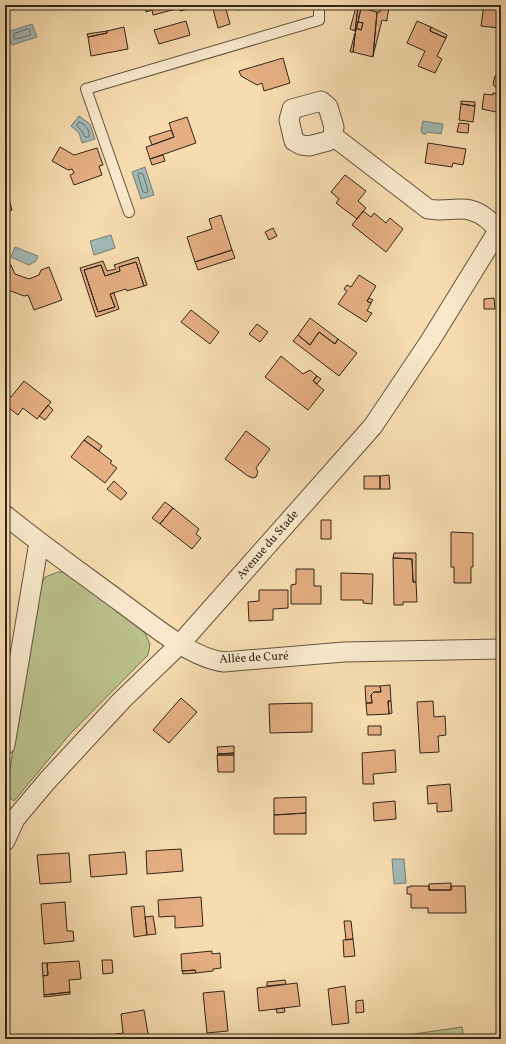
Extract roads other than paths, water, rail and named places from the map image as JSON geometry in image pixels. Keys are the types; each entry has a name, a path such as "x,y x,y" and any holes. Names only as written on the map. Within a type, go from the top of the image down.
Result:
{"street":[{"path":"333,136 428,209 439,211 469,210 486,217 500,228"},
{"name":"Avenue du Stade","path":"5,841 10,815 47,781 122,700 180,644 373,426 430,342 500,228"},
{"name":"Allée de Curé","path":"5,515 39,542 180,644 210,659 224,662 344,652 501,649"},
{"path":"5,745 39,542"}],"lane":[{"path":"129,212 86,89 319,20 319,5"}],"water":[{"path":"32,24 37,37 12,45 7,32"},
{"path":"79,116 90,124 95,139 82,143 79,133 71,126"},
{"path":"423,121 443,124 441,134 428,132 423,134 421,131"},
{"path":"145,167 154,195 141,199 132,172"},
{"path":"111,235 115,248 94,255 90,241"},
{"path":"15,247 38,256 36,261 29,265 11,257"},
{"path":"392,859 404,859 406,883 394,884"}]}
